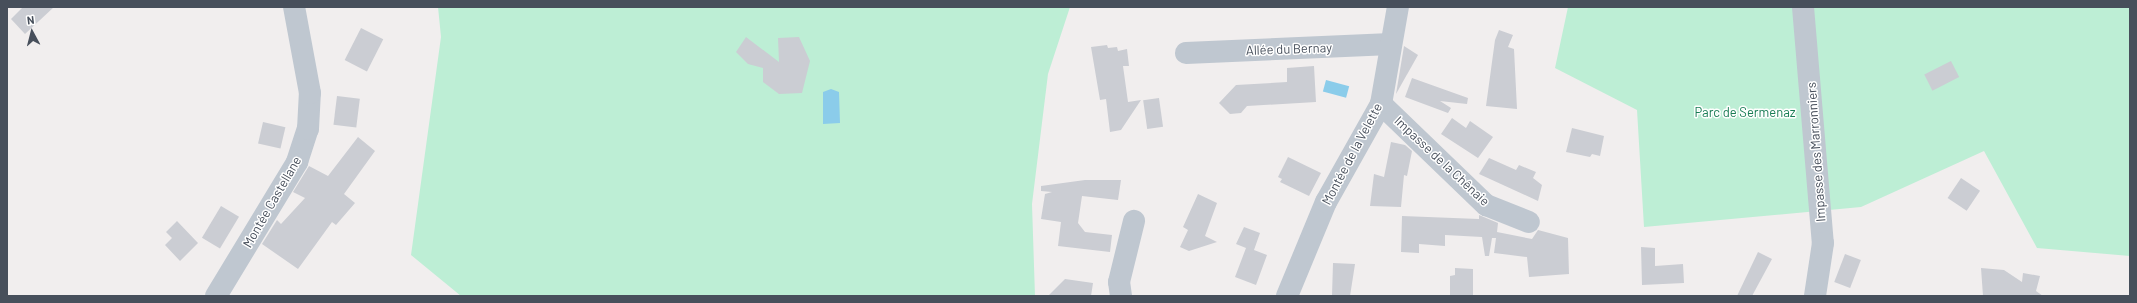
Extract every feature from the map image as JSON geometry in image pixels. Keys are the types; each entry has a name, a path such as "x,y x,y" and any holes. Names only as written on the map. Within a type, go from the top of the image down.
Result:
{"street":[{"name":"Montée Castellane","path":"216,296 297,162 308,129 310,93 294,7"},
{"name":"Montée de la Velette","path":"1288,296 1326,202 1380,104 1398,7"},
{"name":"Impasse des Marronniers","path":"1803,7 1823,244 1814,296"},
{"name":"Allée du Bernay","path":"1186,53 1392,44"},
{"name":"Impasse de la Chênaie","path":"1380,104 1486,205 1529,222"},
{"path":"1121,296 1119,282 1134,221"}],"green space":[{"path":"438,7 1070,7 1048,74 1032,204 1035,296 461,296 411,255 441,37"},
{"name":"Parc de Sermenaz","path":"1568,7 2130,7 2130,256 2037,248 1984,151 1861,207 1644,227 1637,110 1555,68"}],"water":[{"path":"1326,80 1349,86 1346,98 1323,92"},
{"path":"831,89 839,92 840,123 823,124 823,92"}],"building":[{"path":"23,7 54,7 25,34 11,19"},
{"path":"361,28 383,39 367,71 345,60"},
{"path":"1499,30 1513,35 1508,47 1514,49 1517,109 1486,106 1495,40"},
{"path":"746,37 779,62 778,38 799,37 810,61 802,93 779,94 763,82 763,68 748,64 736,52"},
{"path":"1107,45 1108,48 1117,47 1118,51 1127,49 1129,66 1123,66 1128,102 1141,100 1121,130 1110,132 1106,99 1100,100 1091,47"},
{"path":"1404,46 1418,55 1396,94"},
{"path":"1951,61 1959,77 1932,91 1924,75"},
{"path":"1314,66 1316,102 1247,106 1241,113 1230,114 1219,103 1236,85 1287,82 1287,68"},
{"path":"1412,78 1468,98 1467,104 1440,101 1451,108 1448,113 1405,97"},
{"path":"337,96 360,99 356,128 333,125"},
{"path":"1159,98 1163,127 1147,129 1143,100"},
{"path":"1452,118 1466,128 1470,121 1493,137 1478,158 1441,134"},
{"path":"263,122 285,127 280,149 258,143"},
{"path":"1572,128 1604,136 1600,156 1592,154 1590,157 1566,152"},
{"path":"358,137 375,151 344,194 355,203 336,225 332,222 298,269 262,244 277,220 281,224 305,198 293,192 309,166 328,176"},
{"path":"1391,142 1405,145 1412,151 1407,176 1404,175 1401,207 1370,206 1374,174 1384,177"},
{"path":"1288,157 1321,173 1309,196 1280,182 1282,179 1278,177"},
{"path":"1489,158 1516,170 1519,165 1536,172 1533,178 1542,185 1538,201 1479,174"},
{"path":"1961,178 1980,191 1967,211 1948,198"},
{"path":"1085,180 1121,180 1118,200 1082,196 1078,223 1085,232 1112,235 1110,252 1058,246 1061,222 1041,219 1045,194 1052,192 1041,191 1041,186"},
{"path":"1198,194 1217,203 1205,236 1217,242 1189,251 1180,247 1188,230 1183,227"},
{"path":"221,206 239,217 220,249 202,238"},
{"path":"1479,215 1498,223 1497,232 1532,239 1538,230 1568,238 1569,274 1529,277 1527,257 1494,253 1496,238 1492,238 1489,256 1485,256 1482,237 1445,235 1445,246 1419,244 1419,253 1401,252 1402,216 1479,219"},
{"path":"177,221 198,243 180,261 165,245 172,238 166,232"},
{"path":"1244,227 1260,233 1254,250 1267,255 1256,285 1235,277 1246,248 1236,244"},
{"path":"1641,247 1655,248 1655,266 1683,264 1684,283 1642,285"},
{"path":"1758,252 1772,259 1752,296 1737,296"},
{"path":"1845,254 1861,260 1850,288 1834,282"},
{"path":"1333,263 1355,264 1350,296 1332,296"},
{"path":"1455,268 1473,269 1473,296 1450,296 1450,276 1455,275"},
{"path":"1981,268 2004,270 2022,282 2023,273 2040,276 2036,291 2043,296 1983,296"},
{"path":"1065,279 1093,283 1091,296 1048,296"}]}
